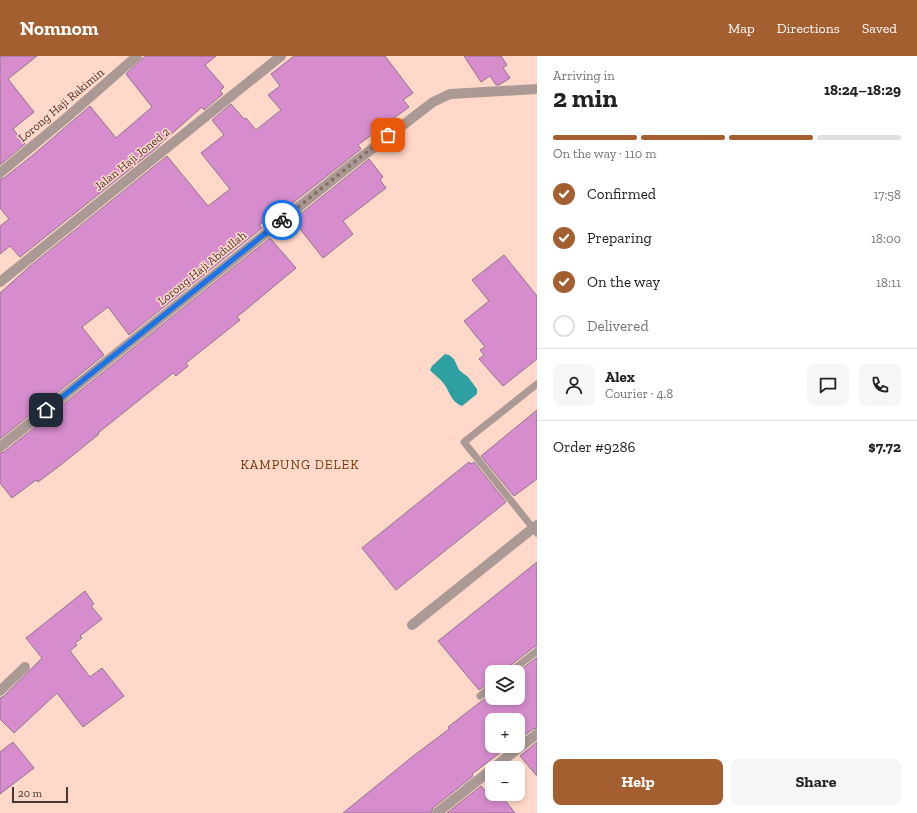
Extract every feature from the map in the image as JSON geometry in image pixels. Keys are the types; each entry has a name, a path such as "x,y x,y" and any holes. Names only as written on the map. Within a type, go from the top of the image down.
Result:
{"street":[{"name":"Lorong Haji Rakimin","path":"0,173 137,56"},
{"name":"Jalan Haji Joned 2","path":"0,282 281,56"},
{"name":"Lorong Haji Abdullah","path":"0,447 351,165 433,102 450,94 537,89"},
{"path":"412,625 536,529"},
{"path":"0,690 25,667"},
{"path":"501,761 537,734"},
{"path":"437,813 485,774"}],"lane":[{"path":"536,529 464,442 537,384"},
{"path":"519,665 537,651"},
{"path":"480,696 485,692"}],"water":[{"path":"445,354 454,359 459,370 468,377 477,389 477,394 462,406 455,402 446,387 430,370 432,366"}],"building":[{"path":"0,56 37,56 8,79 34,112 13,129 25,144 0,165"},
{"path":"145,56 216,56 205,65 224,87 220,91 223,94 204,110 202,107 159,146 20,257 10,246 0,254 0,226 9,219 0,208 0,179 4,178 33,155 90,106 116,138 152,107 126,74"},
{"path":"294,56 385,56 413,93 403,100 409,107 358,145 361,149 284,210 282,208 259,225 262,228 129,335 108,307 82,327 104,355 0,439 0,293 29,267 167,156 208,206 230,189 201,153 224,135 212,120 231,104 256,130 281,110 268,95 280,86 271,74"},
{"path":"464,56 501,56 507,65 503,68 510,78 499,85 496,85 490,76 481,82"},
{"path":"369,159 383,177 380,180 386,188 343,221 353,234 323,258 293,220"},
{"path":"270,238 296,268 237,317 240,320 186,363 188,366 176,376 173,373 62,464 38,482 36,480 12,498 0,483 0,453 4,452"},
{"path":"504,255 537,296 537,359 503,386 479,359 484,355 480,350 485,347 464,321 489,301 472,280"},
{"path":"537,410 537,479 514,496 481,456"},
{"path":"469,462 471,464 474,462 506,502 396,590 362,548"},
{"path":"537,562 537,646 511,665 485,665 485,686 479,690 438,641"},
{"path":"85,591 94,604 91,606 102,619 80,636 82,638 75,643 77,645 70,651 90,677 102,668 124,696 83,727 57,693 14,733 0,719 0,698 4,696 42,658 26,638"},
{"path":"537,657 537,728 525,735 525,713 485,713 485,753 500,753 489,761 485,761 485,764 472,774 473,776 433,808 431,813 343,813 485,698 485,705 525,705 525,666"},
{"path":"13,742 34,768 0,794 0,752"},
{"path":"537,742 537,776 520,756"},
{"path":"481,786 485,791 485,801 506,801 515,813 447,813"}],"way so far":[{"path":"282,220 388,135"}],"district":[{"name":"KAMPUNG DELEK","path":"300,464"}],"route":[{"path":"46,410 282,220"}]}
